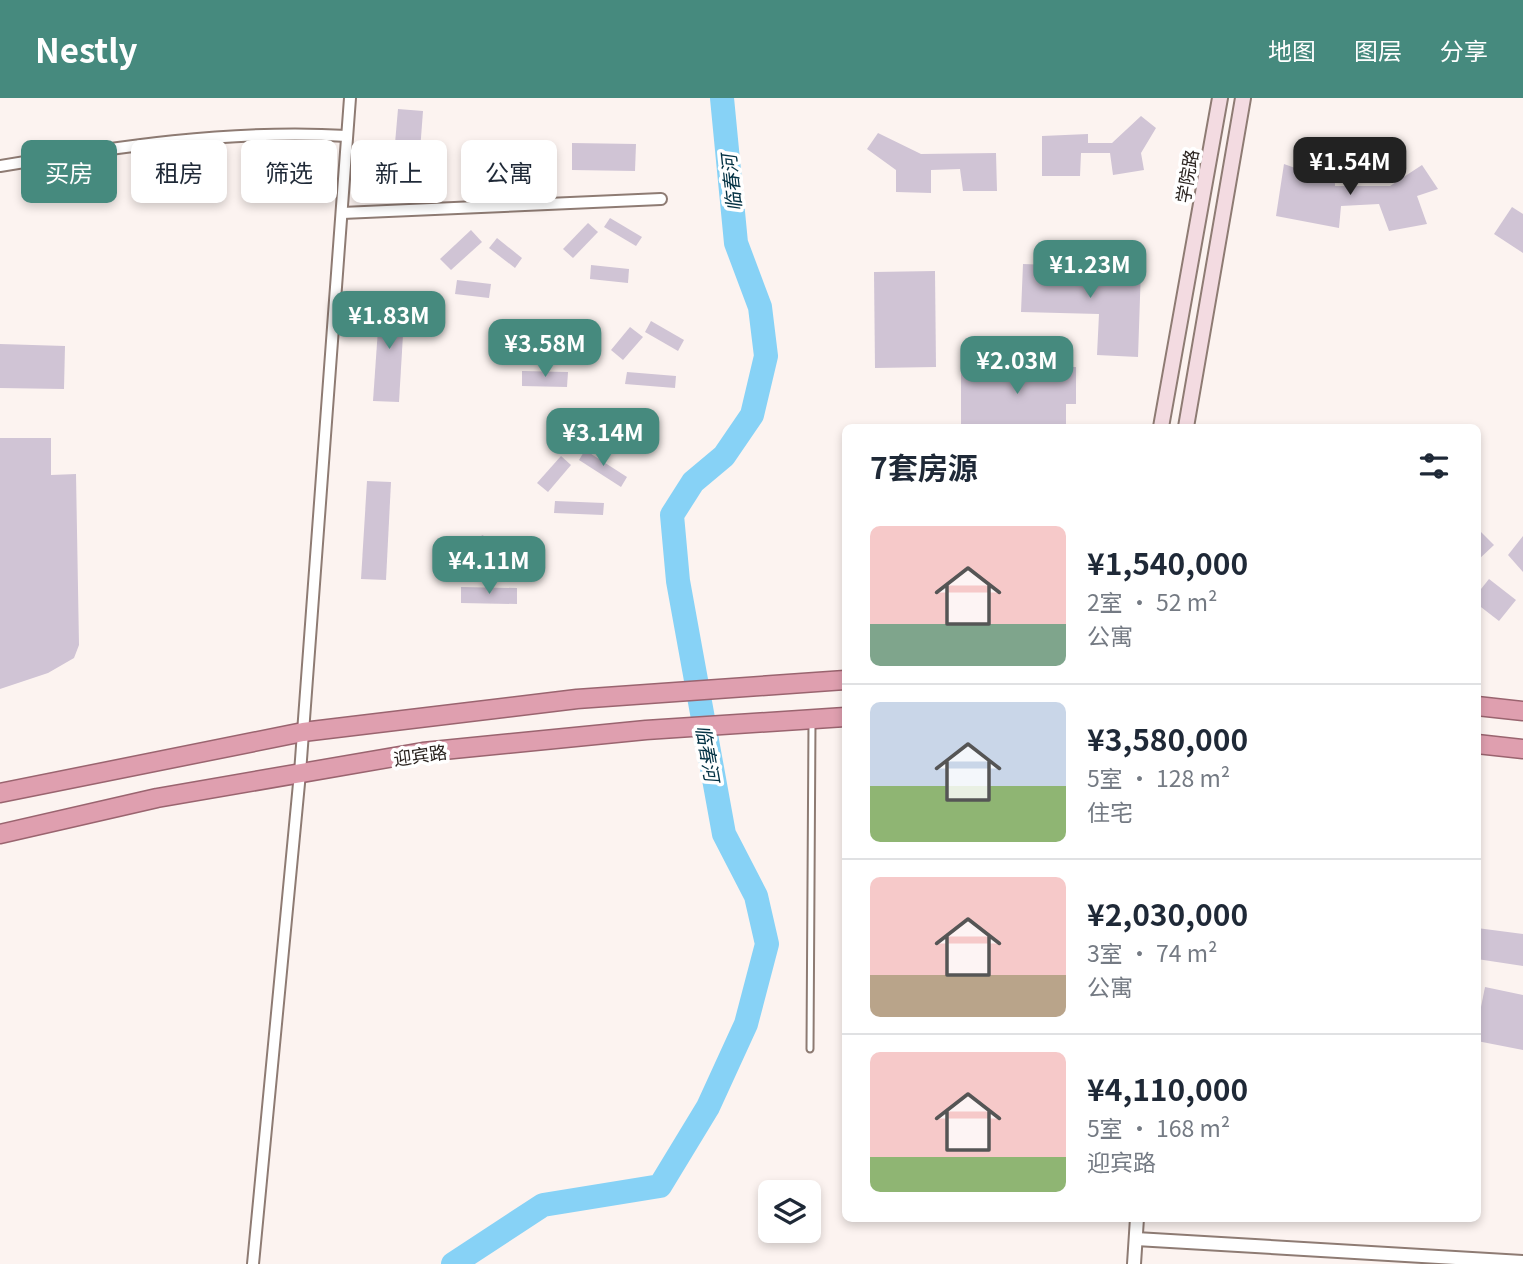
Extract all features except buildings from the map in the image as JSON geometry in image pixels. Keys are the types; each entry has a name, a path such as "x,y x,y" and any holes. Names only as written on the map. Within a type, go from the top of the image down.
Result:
{"highway":[{"name":"迎宾路","path":"0,793 303,732 644,693 842,680"},
{"path":"1481,706 1523,711"},
{"name":"迎宾路","path":"0,834 157,798 423,752 646,730 842,717"},
{"path":"1481,746 1523,749"}],"main road":[{"name":"学院路","path":"1162,424 1220,98"},
{"path":"1187,424 1243,98"}],"street":[{"path":"253,1264 300,773 350,98"},
{"path":"0,166 177,139 299,133 347,136"},
{"path":"342,213 661,199"},
{"path":"1134,1264 1136,1222"},
{"path":"1136,1239 1523,1262"}],"lane":[{"path":"810,1049 812,719"}],"waterway":[{"name":"临春河","path":"453,1264 543,1205 660,1186 708,1107 746,1024 767,944 756,896 724,834 678,581 672,515 693,482 724,456 752,415 766,356 760,307 736,243 722,98"}]}
